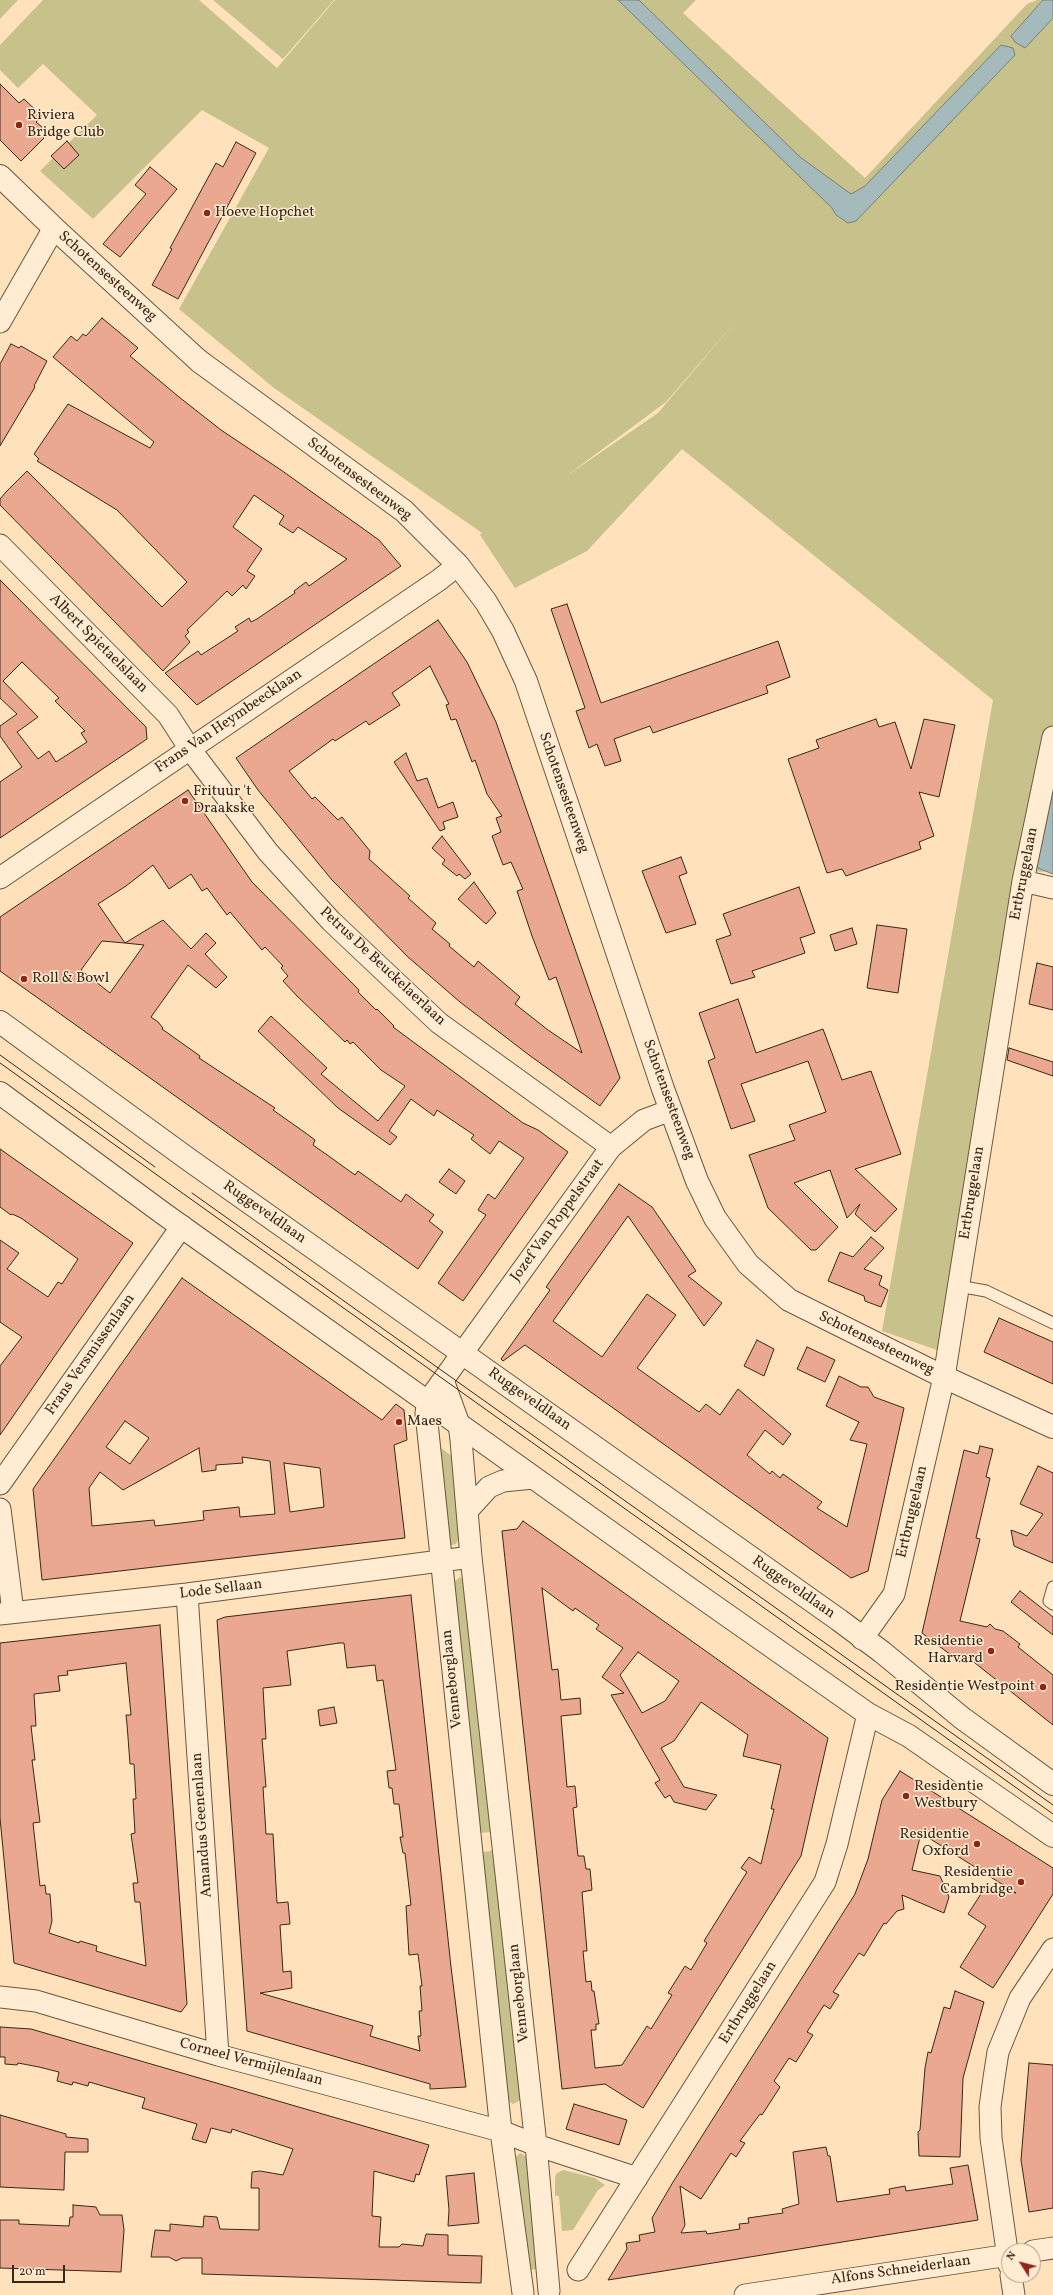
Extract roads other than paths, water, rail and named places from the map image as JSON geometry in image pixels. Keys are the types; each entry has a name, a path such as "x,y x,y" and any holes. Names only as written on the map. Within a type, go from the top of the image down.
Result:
{"street":[{"name":"Schotensesteenweg","path":"0,176 54,228 199,361 404,511 458,565 486,602 503,631 526,681 671,1110 697,1181 715,1218 748,1264 789,1300 944,1377 1053,1427"},
{"path":"0,322 54,228"},
{"name":"Albert Spietaelslaan","path":"0,545 168,715 190,749"},
{"name":"Frans Van Heymbeecklaan","path":"0,878 439,580 458,565"},
{"name":"Ertbruggelaan","path":"862,1639 894,1594 944,1377 1023,881 1053,738"},
{"name":"Petrus De Beuckelaerlaan","path":"190,749 268,852 336,927 439,1023 611,1147"},
{"path":"1023,881 1053,888"},
{"name":"Ruggeveldlaan","path":"0,1022 195,1164 463,1353 862,1639 962,1718 1053,1784"},
{"path":"0,1094 533,1478 868,1714 909,1736 1053,1836"},
{"name":"Jozef Van Poppelstraat","path":"463,1353 611,1147 644,1120 671,1110"},
{"name":"Frans Versmissenlaan","path":"0,1484 182,1226"},
{"path":"428,1401 463,1353"},
{"name":"Venneborglaan","path":"428,1401 426,1413 470,1845 501,2131 522,2294 537,2290 552,2293 504,1840 471,1557 468,1510 459,1424 443,1380"},
{"path":"468,1510 489,1487 503,1481 533,1478"},
{"path":"0,1509 7,1613"},
{"path":"441,1560 471,1557"},
{"name":"Lode Sellaan","path":"7,1613 188,1594 441,1560"},
{"name":"Amandus Geenenlaan","path":"188,1594 218,2055"},
{"name":"Ertbruggelaan","path":"578,2270 825,1882 838,1844 868,1714"},
{"path":"470,1845 504,1840"},
{"path":"1006,2243 991,2138 990,2107 997,2059 1020,1998 1053,1949"},
{"name":"Corneel Vermijlenlaan","path":"0,1997 36,2001 218,2055 501,2131"},
{"path":"501,2131 536,2145 637,2178"},
{"path":"1041,2250 1053,2248"},
{"name":"Alfons Schneiderlaan","path":"745,2295 824,2289 1001,2264"},
{"path":"1012,2283 1014,2295"}],"lane":[{"path":"958,1286 986,1292 1053,1323"},
{"path":"1053,1587 1049,1601 1053,1604"}],"tram line":[{"path":"0,1055 155,1167"},
{"path":"0,1063 1053,1814"},
{"path":"192,1193 1053,1805"}],"place":[{"name":"Riviera Bridge Club","path":"19,125"},
{"name":"Hoeve Hopchet","path":"207,213"},
{"name":"Frituur 't Draakske","path":"185,801"},
{"name":"Roll & Bowl","path":"24,979"},
{"name":"Maes","path":"399,1422"},
{"name":"Residentie Harvard","path":"991,1651"},
{"name":"Residentie Westpoint","path":"1043,1687"},
{"name":"Residentie Westbury","path":"906,1796"},
{"name":"Residentie Oxford","path":"977,1844"},
{"name":"Residentie Cambridge","path":"1021,1882"}]}
